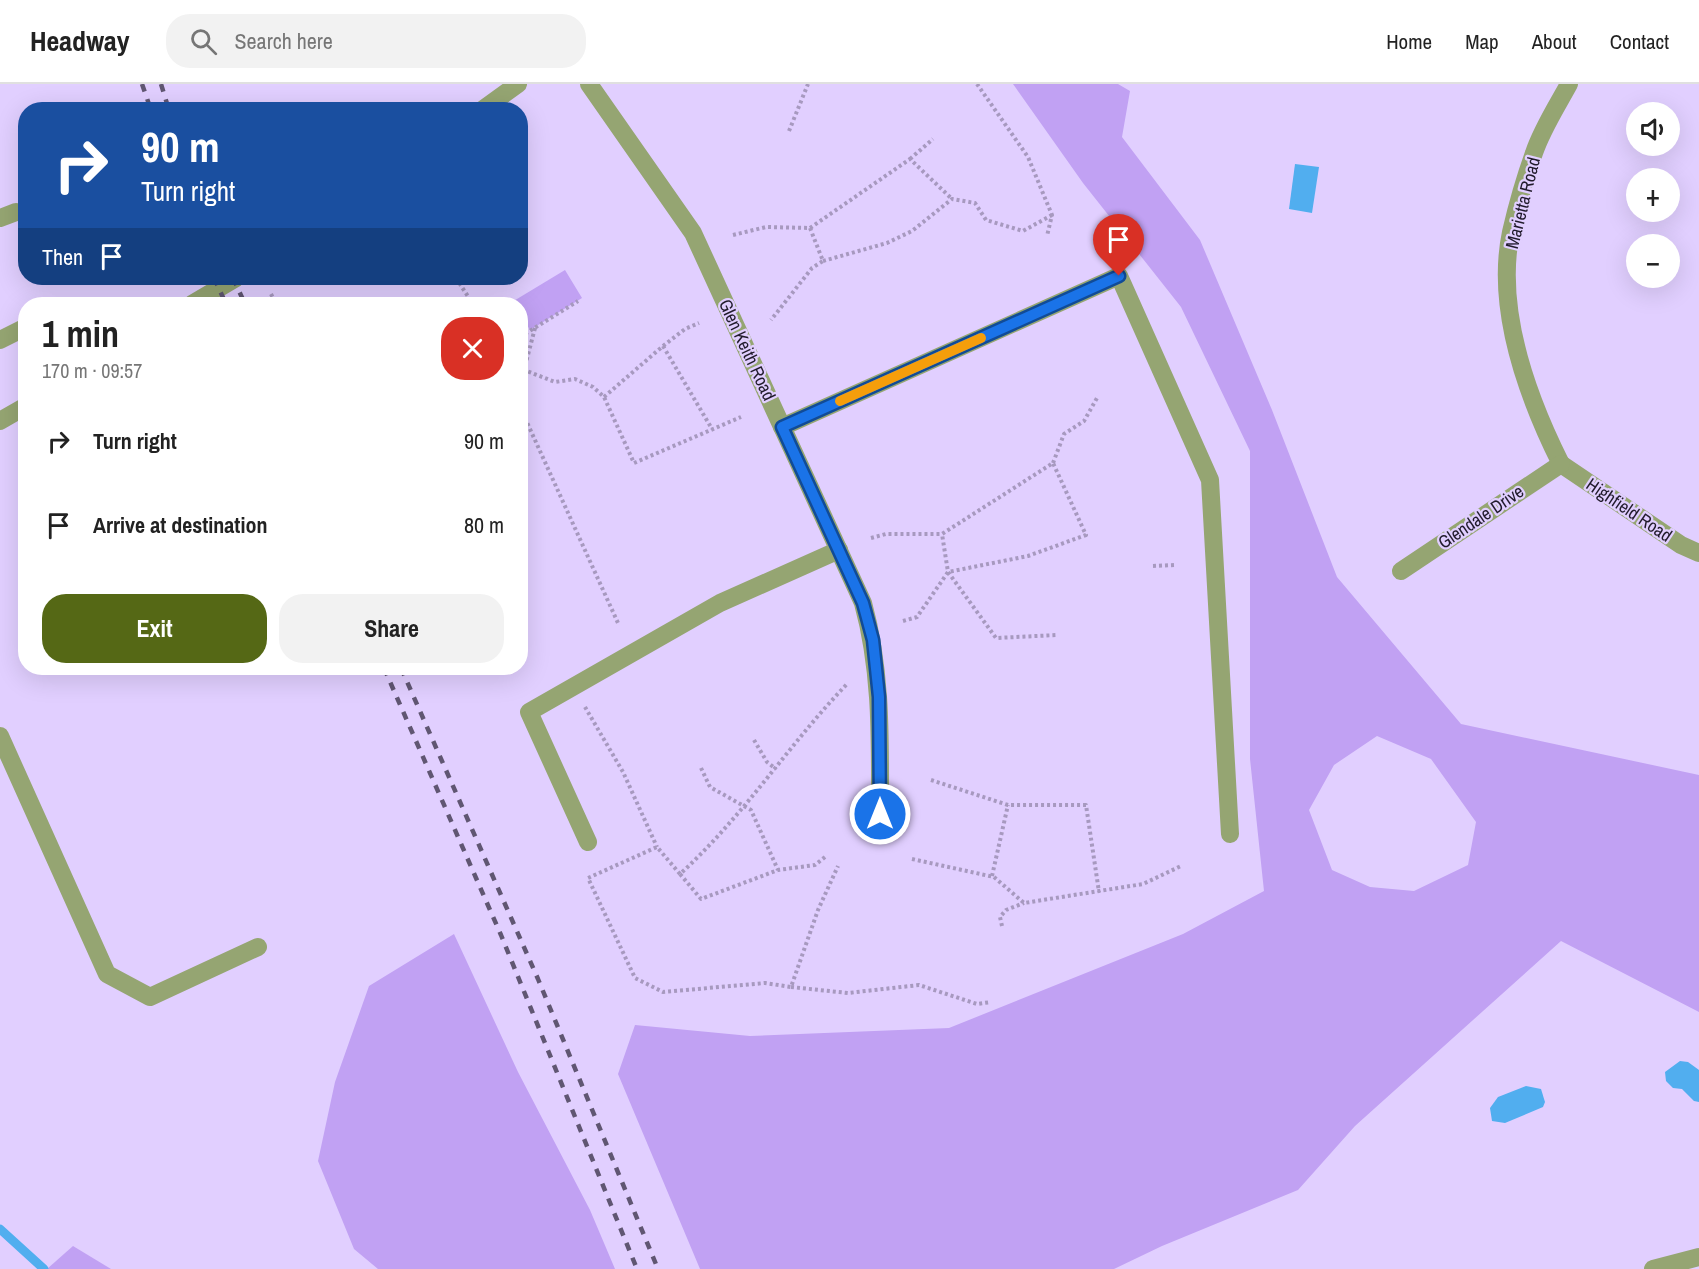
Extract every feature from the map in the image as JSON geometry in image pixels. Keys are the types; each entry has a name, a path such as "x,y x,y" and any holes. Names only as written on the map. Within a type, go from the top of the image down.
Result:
{"street":[{"path":"493,102 518,84"},
{"name":"Glen Keith Road","path":"589,84 693,233 863,603 873,640 879,697 880,814"},
{"name":"Marietta Road","path":"1561,464 1548,438 1519,356 1511,318 1508,277 1511,233 1534,151 1569,84"},
{"path":"782,427 1119,276 1210,480 1230,834"},
{"path":"204,297 224,285"},
{"path":"0,340 18,331"},
{"path":"0,422 18,411"},
{"name":"Highfield Road","path":"1561,464 1681,545 1699,553"},
{"name":"Glendale Drive","path":"1401,571 1561,464"},
{"path":"588,842 529,712 720,603 838,550"},
{"path":"0,736 107,974 150,997 258,947"},
{"path":"1653,1269 1699,1257"}],"path":[{"path":"789,131 808,84"},
{"path":"977,84 1028,157 1052,215 1047,236"},
{"path":"733,235 766,227 810,228 910,159 933,139"},
{"path":"910,159 952,199 975,203 986,220 1023,231 1052,215"},
{"path":"771,320 812,268 823,261 887,243 912,231 952,199"},
{"path":"810,228 823,261"},
{"path":"528,332 578,301"},
{"path":"604,397 663,346 685,329 699,323"},
{"path":"528,350 535,328"},
{"path":"663,346 712,429"},
{"path":"528,371 555,382 575,379 593,387 604,397 634,463 741,417"},
{"path":"871,538 886,534 942,534 1053,463 1064,434 1084,421 1097,398"},
{"path":"528,425 618,623"},
{"path":"903,621 917,617 948,572 1028,556 1086,534 1053,463"},
{"path":"942,534 948,572 996,638 1057,635"},
{"path":"1153,566 1176,565"},
{"path":"680,874 703,853 776,769 815,717 848,683"},
{"path":"584,706 623,772 657,847 701,899 778,870 815,865 825,857"},
{"path":"754,740 767,762 776,769"},
{"path":"701,768 710,787 751,810 778,870"},
{"path":"931,780 1008,805 1086,805 1099,892"},
{"path":"993,876 1008,805"},
{"path":"657,847 588,878 635,978 663,992 765,983 848,993 919,986 977,1004 991,1002"},
{"path":"912,859 993,876 1024,903"},
{"path":"791,987 818,910 838,866"},
{"path":"1002,926 1000,917 1006,910 1024,903 1143,885 1181,866"}],"shaded area":[{"path":"1013,84 1118,84 1130,91 1122,137 1200,240 1272,410 1337,577 1461,724 1699,775 1699,1012 1561,941 1355,1126 1298,1190 1162,1246 1114,1269 700,1269 618,1074 635,1025 750,1036 949,1028 1183,934 1264,891 1250,759 1250,451 1181,307 1083,183","holes":["1377,736 1431,759 1476,822 1468,865 1414,891 1370,887 1332,870 1309,810 1334,765"]},
{"path":"565,270 582,298 530,330 528,297 520,297"},
{"path":"454,934 518,1072 590,1210 615,1269 378,1269 354,1249 318,1161 335,1082 369,986"},
{"path":"73,1246 111,1269 47,1269"}],"water":[{"path":"1295,164 1319,167 1312,213 1289,209"},
{"path":"1680,1061 1688,1062 1699,1070 1699,1102 1694,1101 1682,1089 1673,1088 1666,1081 1665,1072"},
{"path":"1526,1086 1541,1089 1545,1102 1543,1107 1505,1123 1492,1121 1490,1108 1498,1097"}],"waterway":[{"path":"0,1229 44,1269"}],"railway":[{"path":"142,84 148,102"},
{"path":"161,84 167,102"},
{"path":"217,285 223,297"},
{"path":"236,285 242,297"},
{"path":"387,675 501,935 637,1269"},
{"path":"404,675 538,979 658,1269"}],"slow traffic":[{"path":"840,401 981,338"}],"route":[{"path":"880,814 879,697 873,640 863,603 782,427 1119,276"}]}
